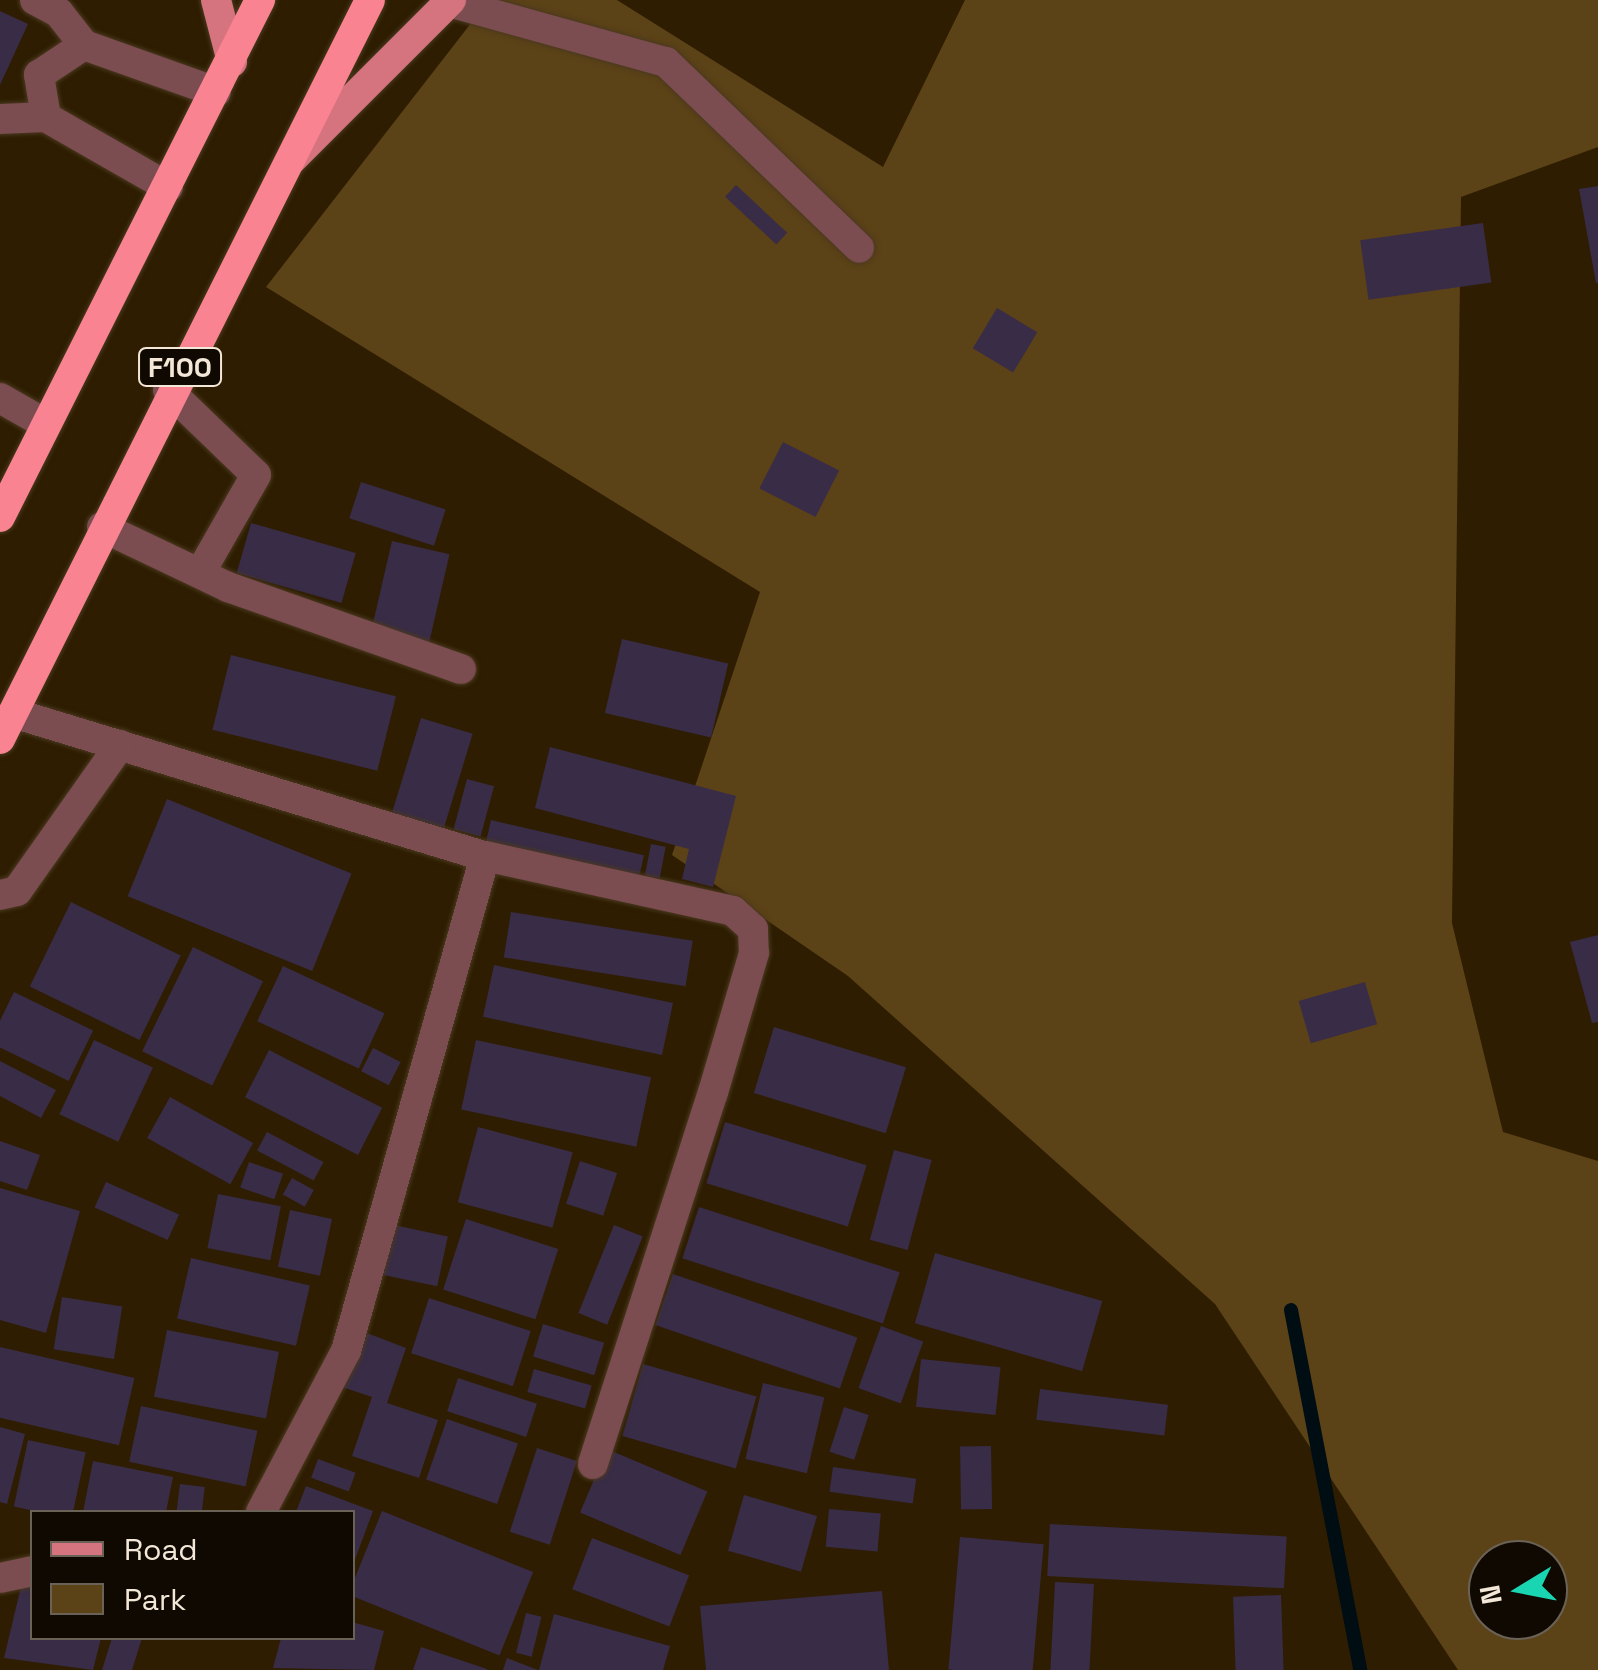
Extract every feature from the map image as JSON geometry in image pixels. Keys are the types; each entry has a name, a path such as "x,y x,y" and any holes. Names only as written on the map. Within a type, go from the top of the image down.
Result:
{"highway":[{"path":"0,517 260,0"},
{"name":"F100","path":"6,726 272,179 370,0"}],"main road":[{"path":"216,0 232,62"},
{"path":"272,179 450,1"}],"street":[{"path":"35,0 84,45 216,92"},
{"path":"450,1 666,62 860,248"},
{"path":"46,117 39,75 84,45"},
{"path":"0,119 46,117 168,187"},
{"path":"168,390 256,475 200,573"},
{"path":"0,398 44,423"},
{"path":"102,527 200,573 461,669"},
{"path":"6,726 120,745 485,856 733,911 753,929 724,1057 593,1464"},
{"path":"0,896 17,891 120,745"},
{"path":"262,1510 346,1351 485,856"},
{"path":"0,1578 30,1571"}],"green space":[{"path":"489,0 617,0 883,167 965,0 1598,0 1598,147 1461,197 1452,923 1503,1132 1598,1161 1598,1670 1458,1670 1215,1304 848,976 672,855 760,592 266,287"}],"building":[{"path":"0,11 28,24 0,85"},
{"path":"736,185 787,233 776,244 725,197"},
{"path":"1598,186 1598,283 1596,283 1579,189"},
{"path":"1483,223 1491,282 1369,300 1360,240"},
{"path":"997,308 1037,332 1013,372 973,348"},
{"path":"783,442 839,471 816,517 759,488"},
{"path":"361,482 446,510 434,546 349,518"},
{"path":"251,523 356,553 341,603 237,573"},
{"path":"392,541 449,554 429,645 371,632"},
{"path":"622,639 728,664 711,738 605,713"},
{"path":"231,655 396,696 377,771 212,730"},
{"path":"421,718 473,734 442,833 391,817"},
{"path":"550,747 736,796 713,887 682,879 689,849 535,808"},
{"path":"467,779 494,786 481,836 454,829"},
{"path":"167,799 352,874 312,971 128,896"},
{"path":"491,820 644,855 639,879 486,843"},
{"path":"651,844 666,847 660,878 645,875"},
{"path":"71,902 181,955 139,1040 30,986"},
{"path":"511,912 693,941 686,986 504,957"},
{"path":"1598,935 1598,1022 1592,1023 1570,942"},
{"path":"193,947 263,981 212,1085 142,1051"},
{"path":"494,965 673,1003 662,1055 483,1017"},
{"path":"283,966 385,1013 359,1069 257,1021"},
{"path":"1365,982 1377,1024 1311,1043 1299,1001"},
{"path":"14,992 93,1031 69,1081 0,1047 0,1021"},
{"path":"774,1027 906,1067 886,1133 754,1093"},
{"path":"94,1040 153,1067 118,1142 59,1114"},
{"path":"476,1040 651,1077 636,1147 461,1109"},
{"path":"373,1048 401,1062 389,1085 361,1071"},
{"path":"269,1050 382,1108 358,1155 245,1097"},
{"path":"0,1061 56,1090 41,1118 0,1096"},
{"path":"170,1097 253,1143 230,1184 147,1138"},
{"path":"725,1122 867,1165 848,1226 706,1183"},
{"path":"478,1127 573,1152 552,1228 458,1202"},
{"path":"267,1132 324,1162 314,1181 257,1151"},
{"path":"0,1141 40,1155 27,1190 0,1181"},
{"path":"894,1150 932,1160 908,1250 870,1240"},
{"path":"580,1161 617,1173 603,1216 566,1204"},
{"path":"249,1162 283,1174 274,1199 240,1188"},
{"path":"292,1178 314,1190 305,1207 283,1195"},
{"path":"106,1182 179,1215 168,1240 95,1208"},
{"path":"0,1188 80,1211 46,1333 0,1320"},
{"path":"218,1194 281,1206 270,1260 208,1248"},
{"path":"699,1207 900,1272 883,1324 682,1258"},
{"path":"290,1210 332,1219 320,1276 278,1267"},
{"path":"466,1219 558,1249 535,1319 443,1289"},
{"path":"394,1225 448,1236 437,1286 383,1275"},
{"path":"614,1225 643,1237 607,1325 578,1313"},
{"path":"935,1253 1102,1301 1082,1371 915,1323"},
{"path":"191,1258 310,1285 296,1346 177,1318"},
{"path":"673,1274 857,1337 840,1389 655,1325"},
{"path":"62,1297 122,1307 114,1359 54,1349"},
{"path":"429,1298 531,1331 513,1386 411,1353"},
{"path":"543,1324 604,1343 594,1375 533,1357"},
{"path":"881,1326 923,1341 901,1403 858,1388"},
{"path":"167,1330 279,1352 266,1419 154,1397"},
{"path":"359,1330 406,1348 387,1403 438,1420 419,1478 352,1456 372,1397 339,1386"},
{"path":"0,1347 134,1378 119,1445 0,1418"},
{"path":"921,1359 1001,1367 996,1415 916,1407"},
{"path":"643,1364 756,1397 736,1469 622,1436"},
{"path":"534,1369 592,1386 585,1409 527,1392"},
{"path":"458,1378 537,1404 526,1437 447,1411"},
{"path":"763,1383 824,1397 807,1473 745,1459"},
{"path":"1040,1389 1168,1405 1164,1435 1036,1420"},
{"path":"141,1406 257,1431 246,1486 129,1462"},
{"path":"844,1407 869,1415 854,1460 829,1452"},
{"path":"447,1419 518,1443 497,1504 426,1480"},
{"path":"0,1427 25,1434 7,1504 0,1502"},
{"path":"28,1440 86,1452 73,1510 14,1507"},
{"path":"991,1446 992,1509 961,1510 960,1447"},
{"path":"537,1448 577,1461 550,1545 510,1532"},
{"path":"607,1449 707,1492 680,1555 580,1513"},
{"path":"318,1459 356,1473 349,1491 311,1478"},
{"path":"93,1461 173,1477 166,1510 83,1510"},
{"path":"833,1467 916,1479 913,1503 830,1492"},
{"path":"180,1484 205,1487 202,1510 177,1510"},
{"path":"306,1486 373,1511 355,1560 355,1510 297,1510"},
{"path":"744,1495 817,1516 801,1572 728,1551"},
{"path":"829,1509 881,1514 877,1551 826,1547"},
{"path":"382,1511 533,1572 499,1656 355,1597 355,1578"},
{"path":"1050,1524 1287,1536 1284,1588 1047,1576"},
{"path":"960,1537 1044,1544 1033,1670 948,1669"},
{"path":"592,1538 689,1575 669,1627 572,1589"},
{"path":"23,1578 30,1580 30,1640 100,1640 93,1670 4,1658"},
{"path":"1055,1582 1094,1584 1089,1670 1050,1670"},
{"path":"882,1591 889,1670 706,1670 700,1606"},
{"path":"1281,1595 1284,1670 1236,1670 1233,1597"},
{"path":"526,1613 542,1617 532,1657 516,1653"},
{"path":"554,1614 670,1646 663,1670 539,1670"},
{"path":"355,1623 384,1631 374,1670 273,1668 280,1640 355,1640"},
{"path":"111,1640 141,1640 132,1670 102,1670"},
{"path":"421,1647 487,1669 487,1670 413,1670"},
{"path":"507,1658 538,1670 503,1670"}],"waterway":[{"path":"1291,1310 1360,1670"}]}
